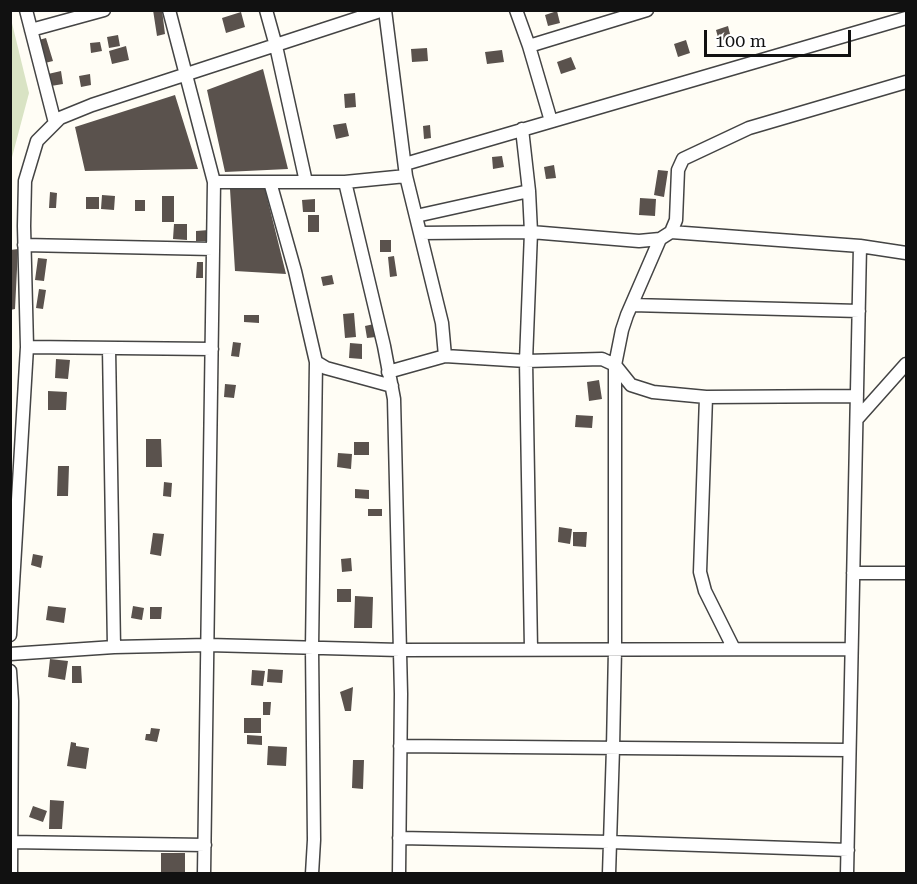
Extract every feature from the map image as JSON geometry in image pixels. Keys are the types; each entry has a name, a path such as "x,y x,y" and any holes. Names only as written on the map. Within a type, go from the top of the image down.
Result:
{"street":[{"path":"26,10 55,123"},
{"path":"32,30 104,10"},
{"path":"169,10 214,182 204,873"},
{"path":"266,10 276,45 306,182"},
{"path":"10,635 27,347 25,181 37,141 60,118 92,105 384,10 406,170 441,323 445,356"},
{"path":"516,10 551,121"},
{"path":"529,46 647,10"},
{"path":"214,182 345,182 406,170 522,129 906,18"},
{"path":"609,873 614,748 615,365 622,330 632,305 666,235 676,220 678,170 683,159 749,128 906,82"},
{"path":"522,129 531,232 526,361 531,649"},
{"path":"270,182 295,271 316,362 312,873"},
{"path":"345,182 384,346 394,399 400,650 399,873"},
{"path":"416,216 529,191"},
{"path":"10,229 24,226"},
{"path":"420,233 531,232 639,241 666,235 860,246 906,253"},
{"path":"24,245 213,249"},
{"path":"847,873 860,246"},
{"path":"632,305 859,311"},
{"path":"27,347 212,349"},
{"path":"109,348 114,647"},
{"path":"388,372 445,356 526,361 602,359 615,365 631,385 653,392 706,397 857,396"},
{"path":"316,362 326,368 392,386"},
{"path":"857,419 906,363"},
{"path":"706,397 700,572 705,591 734,649"},
{"path":"853,573 906,573"},
{"path":"10,654 114,647 208,645 400,650 851,649"},
{"path":"10,671 12,701 11,873"},
{"path":"400,746 848,750"},
{"path":"399,838 848,850"},
{"path":"11,842 205,845"}],"green space":[{"path":"11,19 29,93 10,161"}],"building":[{"path":"153,10 162,10 165,34 157,36"},
{"path":"557,11 560,23 548,26 545,15"},
{"path":"241,12 245,27 226,33 222,18"},
{"path":"728,26 731,38 719,41 716,30"},
{"path":"118,35 120,46 109,48 107,37"},
{"path":"46,38 53,61 45,63 39,40"},
{"path":"686,40 690,53 678,57 674,44"},
{"path":"100,42 102,51 91,53 90,43"},
{"path":"126,46 129,60 112,64 109,51"},
{"path":"427,48 428,61 412,62 411,49"},
{"path":"502,50 504,62 487,64 485,52"},
{"path":"571,57 576,69 561,74 557,62"},
{"path":"263,69 288,169 225,172 207,90"},
{"path":"61,71 63,84 51,86 48,74"},
{"path":"90,74 91,85 81,87 79,76"},
{"path":"355,93 356,107 345,108 344,94"},
{"path":"175,95 198,169 85,171 75,127"},
{"path":"346,123 349,136 336,139 333,125"},
{"path":"430,125 431,138 424,139 423,126"},
{"path":"502,156 504,167 493,169 492,157"},
{"path":"554,165 556,178 546,179 544,167"},
{"path":"658,170 668,171 664,197 654,195"},
{"path":"230,189 265,189 286,274 235,271"},
{"path":"50,192 57,193 56,208 49,208"},
{"path":"102,195 115,196 114,210 101,209"},
{"path":"162,196 174,196 174,222 162,222"},
{"path":"86,197 99,197 99,209 86,209"},
{"path":"640,198 656,199 655,216 639,215"},
{"path":"315,199 315,212 303,212 302,200"},
{"path":"135,200 145,200 145,211 135,211"},
{"path":"308,215 319,215 319,232 308,232"},
{"path":"174,224 187,224 187,240 173,239"},
{"path":"209,230 209,241 196,241 196,231"},
{"path":"380,240 391,240 391,252 380,252"},
{"path":"18,249 15,309 10,310 10,250"},
{"path":"394,256 397,276 390,277 388,257"},
{"path":"38,258 47,259 44,281 35,280"},
{"path":"197,262 203,262 203,278 196,278"},
{"path":"332,275 334,284 323,286 321,277"},
{"path":"39,289 46,290 43,309 36,308"},
{"path":"354,313 356,337 345,338 343,314"},
{"path":"244,315 259,315 259,323 244,322"},
{"path":"374,324 376,337 367,338 365,326"},
{"path":"233,342 241,343 239,357 231,356"},
{"path":"350,343 362,344 362,359 349,358"},
{"path":"56,359 70,360 68,379 55,378"},
{"path":"599,380 602,399 589,401 587,382"},
{"path":"225,384 236,385 234,398 224,397"},
{"path":"48,391 67,392 66,410 48,410"},
{"path":"576,415 593,416 592,428 575,427"},
{"path":"146,439 161,439 162,467 146,467"},
{"path":"354,442 369,442 369,455 354,455"},
{"path":"338,453 352,454 351,469 337,467"},
{"path":"58,466 69,466 68,496 57,496"},
{"path":"164,482 172,483 171,497 163,496"},
{"path":"355,489 369,490 369,499 355,498"},
{"path":"368,509 382,509 382,516 368,516"},
{"path":"559,527 572,529 570,544 558,542"},
{"path":"573,532 587,532 586,547 573,546"},
{"path":"153,533 164,534 161,556 150,554"},
{"path":"33,554 43,556 41,568 31,565"},
{"path":"351,558 352,571 342,572 341,559"},
{"path":"337,589 351,589 351,602 337,602"},
{"path":"355,596 373,597 372,628 354,628"},
{"path":"48,606 66,608 64,623 46,620"},
{"path":"133,606 144,608 142,620 131,618"},
{"path":"150,607 162,607 161,619 150,619"},
{"path":"50,659 68,661 65,680 48,677"},
{"path":"72,666 81,666 82,683 72,683"},
{"path":"268,669 283,670 282,683 267,682"},
{"path":"252,670 265,671 263,686 251,685"},
{"path":"353,687 351,711 345,711 340,692"},
{"path":"263,702 271,702 270,715 263,715"},
{"path":"244,718 261,718 261,733 244,733"},
{"path":"151,728 160,729 157,742 145,740"},
{"path":"247,735 262,736 262,745 247,744"},
{"path":"71,742 76,743 76,746 89,748 86,769 67,766"},
{"path":"268,746 287,747 286,766 267,765"},
{"path":"353,760 364,760 363,789 352,788"},
{"path":"50,800 64,801 62,829 49,829"},
{"path":"33,806 47,811 43,822 29,817"},
{"path":"161,853 185,853 185,874 161,874"}]}
